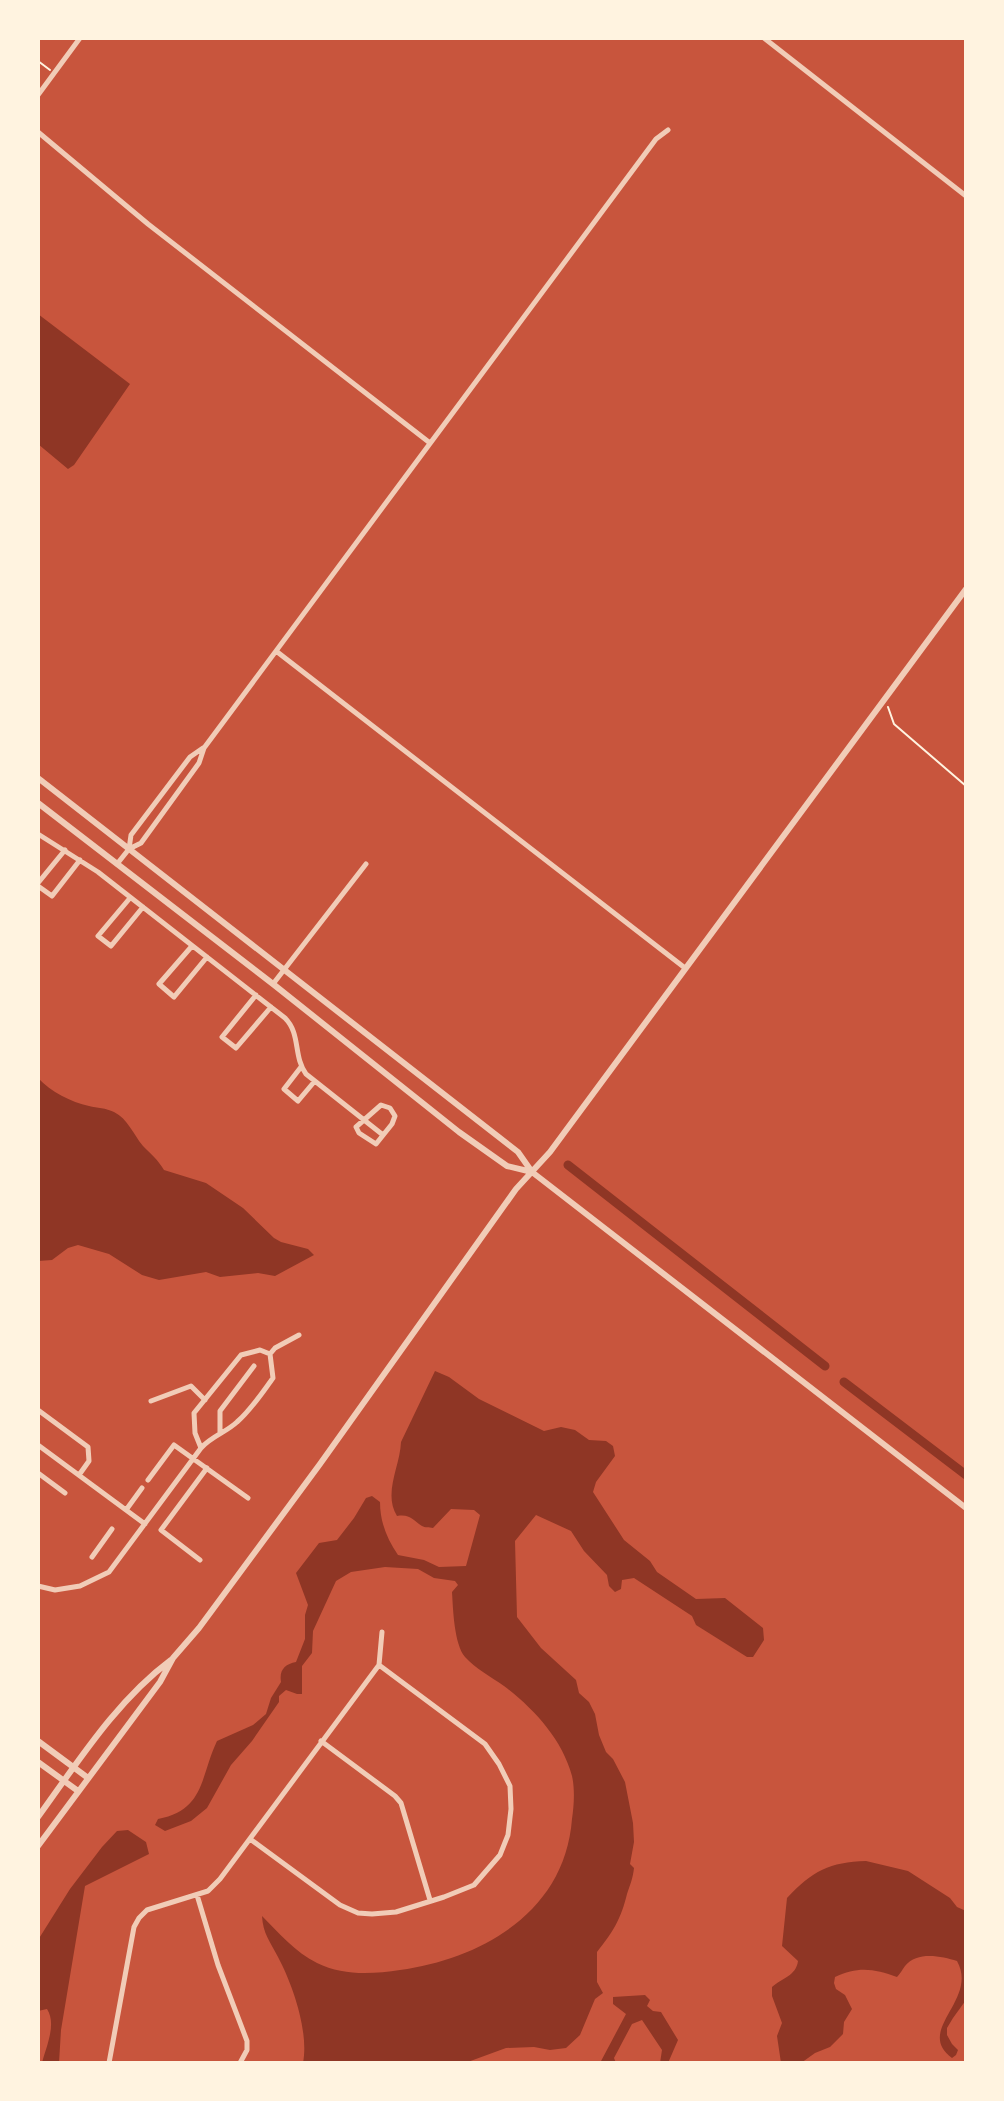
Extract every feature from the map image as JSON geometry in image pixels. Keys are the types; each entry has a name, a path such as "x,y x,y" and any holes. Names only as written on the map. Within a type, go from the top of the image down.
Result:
{"street":[{"path":"38,95 80,38"},
{"path":"764,38 966,196"},
{"path":"117,864 129,849 141,843 199,763 204,748 656,139 668,130"},
{"path":"38,132 148,224 430,443"},
{"path":"38,1817 113,1716 199,1628 402,1351 461,1263 516,1189 564,1133 966,589"},
{"path":"276,651 685,968"},
{"path":"129,849 131,835 190,757 204,748"},
{"path":"38,778 518,1152 532,1172 966,1508"},
{"path":"38,803 473,1142 507,1166 532,1172"},
{"path":"38,834 80,860 143,907 288,1021 294,1029 301,1067 314,1082 383,1135"},
{"path":"65,850 38,884 52,896 80,860"},
{"path":"273,984 366,864"},
{"path":"130,898 98,936 111,946 143,907"},
{"path":"192,946 159,984 174,997 207,957"},
{"path":"256,995 222,1037 236,1048 271,1007"},
{"path":"301,1067 284,1089 298,1101 314,1082"},
{"path":"381,1105 395,1113 395,1120 383,1135 376,1144 356,1129 381,1105"},
{"path":"38,1586 55,1590 80,1586 109,1572 201,1448 210,1438 235,1424 273,1378 270,1354 299,1335"},
{"path":"201,1448 195,1433 194,1413 241,1355 260,1350 270,1354"},
{"path":"220,1432 220,1411 254,1366"},
{"path":"151,1401 191,1386 205,1400"},
{"path":"38,1410 88,1447 89,1461 79,1475"},
{"path":"38,1445 145,1524"},
{"path":"148,1480 174,1445 248,1498"},
{"path":"200,1560 161,1530 207,1468"},
{"path":"38,1473 65,1493"},
{"path":"126,1510 142,1488"},
{"path":"92,1557 112,1529"},
{"path":"109,2063 134,1927 139,1918 147,1910 208,1891 220,1879 379,1665 382,1632"},
{"path":"38,1846 160,1682 173,1658"},
{"path":"250,1839 340,1905 358,1913 372,1914 396,1912 474,1885 500,1855 508,1835 511,1809 510,1786 499,1764 485,1744 379,1665"},
{"path":"38,1741 88,1778"},
{"path":"321,1741 401,1803 430,1900"},
{"path":"38,1762 78,1791"},
{"path":"197,1895 218,1965 247,2041 247,2050 240,2063"}],"path":[{"path":"38,61 54,74"},
{"path":"885,698 894,724 966,786"}],"shaded area":[{"path":"38,314 130,384 74,465 68,469 38,444"},
{"path":"38,1078 68,1099 119,1115 164,1170 206,1183 243,1208 274,1238 308,1249 314,1255 275,1276 258,1273 220,1277 206,1272 159,1280 142,1275 109,1254 78,1245 52,1260 38,1261"},
{"path":"435,1371 449,1377 479,1399 544,1431 561,1427 575,1430 589,1440 606,1441 613,1446 615,1456 596,1482 593,1492 624,1540 650,1561 657,1572 696,1599 725,1598 763,1628 764,1640 753,1657 747,1657 696,1625 692,1616 634,1578 622,1580 621,1589 615,1592 609,1586 607,1575 584,1551 571,1531 536,1515 515,1541 517,1617 541,1648 576,1680 579,1693 589,1702 606,1752 625,1782 633,1823 632,1878 619,1918 597,1952 597,1982 603,1993 595,1999 580,2035 566,2048 506,2048 465,2063 303,2063 304,2037 298,2009 284,1968 265,1933 262,1916 302,1953 317,1963 337,1970 379,1972 431,1964 489,1941 515,1924 537,1904 554,1880 566,1851 574,1792 572,1776 561,1750 546,1726 526,1705 478,1669 461,1651 452,1592 458,1585 455,1581 434,1578 418,1569 385,1567 351,1572 336,1581 313,1631 312,1653 302,1666 302,1694 286,1690 279,1696 279,1702 231,1765 207,1808 191,1821 165,1831 155,1825 158,1819 173,1815 193,1800 217,1741 253,1725 266,1714 281,1682 282,1671 296,1662 305,1639 308,1605 296,1573 319,1543 337,1540 366,1498 372,1496 380,1502 385,1530 398,1555 424,1560 439,1567 466,1566 480,1515 474,1510 451,1509 433,1528 424,1527 408,1517 397,1516 393,1507 393,1480 401,1442"},
{"path":"128,1830 146,1842 149,1854 85,1886 61,2030 59,2063 42,2063 51,2022 47,2009 38,2011 38,1940 70,1889 102,1847 117,1831"},
{"path":"866,1861 908,1871 966,1911 966,2000 947,2028 947,2035 958,2050 956,2055 952,2058 942,2047 940,2037 960,1989 962,1975 957,1961 930,1956 910,1961 897,1977 866,1970 835,1977 836,1989 845,1995 852,2009 844,2022 843,2034 830,2047 801,2063 781,2063 777,2036 782,2023 772,1996 772,1987 792,1973 798,1961 782,1946 787,1898 822,1870 842,1863"},
{"path":"645,1995 650,2000 647,2006 661,2012 678,2040 668,2063 660,2063 662,2050 642,2020 632,2024 614,2058 616,2063 600,2063 626,2014 613,2004 613,1997"}],"waterway":[{"path":"568,1165 825,1366"},
{"path":"844,1382 966,1475"}]}
